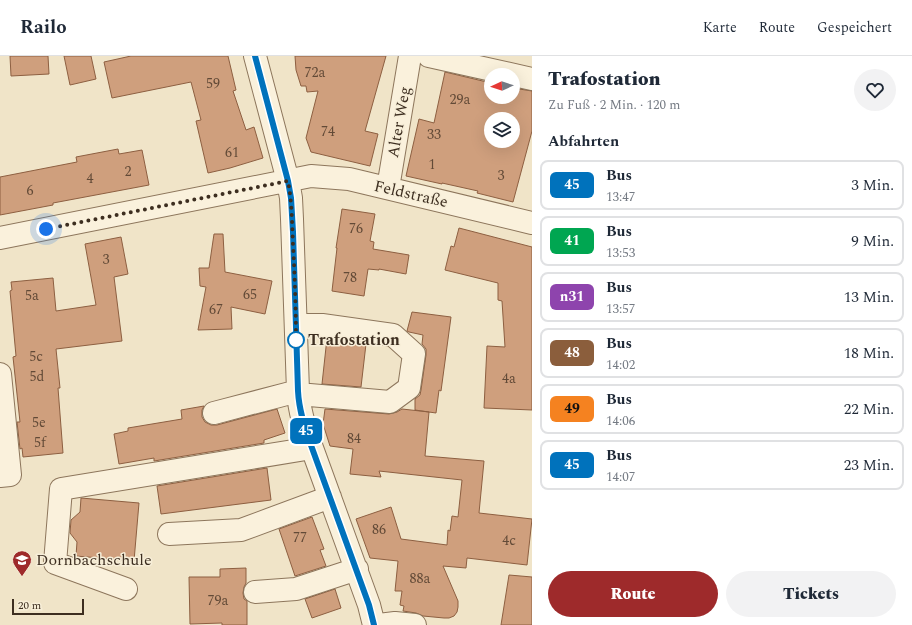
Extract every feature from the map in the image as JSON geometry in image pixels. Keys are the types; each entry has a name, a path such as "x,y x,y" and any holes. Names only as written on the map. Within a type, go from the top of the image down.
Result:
{"street":[{"path":"255,56 288,181 292,205 299,407 303,423 369,605 374,625"},
{"name":"Alter Weg","path":"388,188 410,56"},
{"path":"429,56 532,79"},
{"name":"Feldstraße","path":"0,238 311,176 349,179 532,222"},
{"path":"214,412 298,392 390,402 409,388 414,354 393,335 322,325 296,325"},
{"path":"0,374 10,475 0,476"},
{"path":"126,589 55,563 61,489 312,448"},
{"path":"169,534 241,530 330,497"},
{"path":"255,592 296,589 356,569"},
{"path":"379,625 395,623 415,625"}],"building":[{"path":"10,56 48,56 49,74 11,76"},
{"path":"64,56 91,56 96,79 70,85"},
{"path":"131,56 228,56 236,90 233,91 246,130 254,127 263,158 208,173 196,121 201,120 191,82 112,98 104,62"},
{"path":"295,56 386,56 365,131 378,134 370,166 311,152 306,138 318,91 307,92 306,86 301,86 296,70"},
{"path":"445,72 484,81 484,104 520,104 520,89 532,91 532,131 513,202 477,193 478,191 406,176 419,119 434,123"},
{"path":"118,149 119,154 142,150 149,185 53,203 53,205 0,215 0,177 77,162 76,157"},
{"path":"342,209 375,214 370,241 374,242 373,249 409,255 406,274 379,269 368,269 364,296 332,291 336,248"},
{"path":"459,228 532,247 532,410 484,408 487,346 505,347 502,301 498,300 498,283 445,270 451,246 454,247"},
{"path":"214,234 223,234 225,272 272,281 265,314 231,307 232,329 198,330 206,287 200,286 199,268 209,268"},
{"path":"121,237 128,274 114,277 122,341 56,349 60,388 58,388 63,453 23,457 22,448 20,449 17,422 20,422 13,357 16,356 10,291 12,290 11,282 53,278 56,311 96,305 85,244"},
{"path":"412,312 451,317 441,391 439,390 436,413 415,410 415,399 420,395 421,390 426,349 422,344 423,335 407,331"},
{"path":"327,338 366,344 361,387 322,384"},
{"path":"204,406 202,410 202,417 205,422 211,425 217,425 277,409 285,433 264,440 264,443 154,461 154,458 119,464 114,434 128,431 128,428 182,419 181,410"},
{"path":"325,409 389,414 402,409 429,412 425,456 484,461 479,513 532,519 527,565 467,558 466,568 443,566 458,601 457,612 454,616 444,618 423,616 416,613 403,611 404,606 400,605 402,591 395,591 398,561 370,558 356,519 391,507 401,539 447,545 448,530 450,531 452,516 458,517 462,480 379,471 381,477 350,474 353,449 330,446 323,424"},
{"path":"267,468 271,500 161,514 157,486"},
{"path":"81,498 139,503 134,561 76,556 77,542 70,533 71,520 80,512"},
{"path":"312,517 324,549 320,550 326,566 295,576 279,529"},
{"path":"246,568 246,583 243,593 244,599 247,601 247,625 222,625 222,623 190,624 189,577 220,577 220,569"},
{"path":"509,575 532,577 532,625 501,625"},
{"path":"335,589 341,608 312,618 305,599"}],"bus line":[{"name":"45","path":"255,56 288,181 291,198 295,270 299,407 303,423 369,605 374,625"}],"place":[{"name":"Trafostation","path":"296,340"},
{"name":"Dornbachschule","path":"22,577"}],"route":[{"path":"46,229 288,181 292,208 296,345 296,340"}]}
